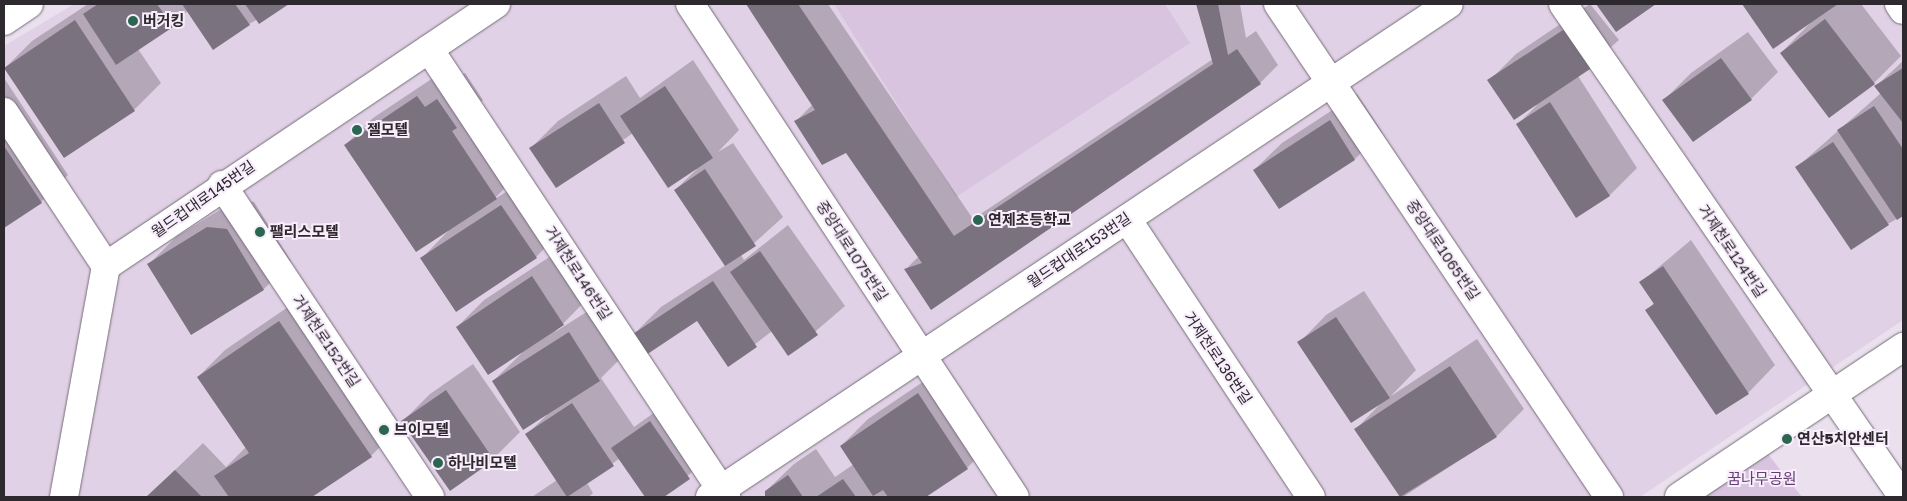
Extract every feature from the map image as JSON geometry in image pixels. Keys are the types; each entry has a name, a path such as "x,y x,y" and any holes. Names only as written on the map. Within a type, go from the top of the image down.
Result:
{"street":[{"path":"4,20 29,4"},
{"name":"월드컵대로145번길","path":"106,266 222,185 496,4"},
{"name":"중앙대로1075번길","path":"690,4 1015,497"},
{"name":"중앙대로1065번길","path":"1278,4 1609,497"},
{"name":"월드컵대로153번길","path":"719,495 921,357 1449,4"},
{"name":"거제천로124번길","path":"1563,4 1903,497"},
{"path":"1899,4 1903,10"},
{"name":"거제천로146번길","path":"429,49 719,495"},
{"path":"4,112 106,266 64,497"},
{"name":"거제천로152번길","path":"222,185 430,497"},
{"name":"거제천로136번길","path":"1127,219 1311,497"},
{"path":"1679,497 1903,347"}],"shaded area":[{"path":"74,4 1903,4 1903,320 1640,497 4,497 4,46"}],"green space":[{"path":"834,4 1165,4 1190,43 956,197"},
{"name":"꿈나무공원","path":"1768,454 1802,497 1702,497"}],"building":[{"path":"98,4 157,4 173,27 116,65 83,14"},
{"path":"182,4 235,4 250,25 213,50"},
{"path":"245,4 289,4 259,24"},
{"path":"746,4 798,4 954,236 1213,64 1196,4 1218,4 1228,55 1237,49 1261,84 931,310 904,269 922,263 846,153 822,165 794,121 815,110"},
{"path":"1596,4 1656,4 1616,32"},
{"path":"1742,4 1838,4 1773,49"},
{"path":"1825,19 1875,84 1829,118 1780,53"},
{"path":"75,20 135,111 64,158 4,68"},
{"path":"1566,28 1593,67 1514,120 1487,80"},
{"path":"1721,58 1752,100 1693,142 1662,100"},
{"path":"1903,68 1903,123 1874,86"},
{"path":"665,86 713,158 668,188 620,116"},
{"path":"417,96 425,107 437,99 457,128 452,131 497,199 416,252 344,145"},
{"path":"1550,102 1610,196 1576,218 1516,124"},
{"path":"599,103 625,143 556,188 529,148"},
{"path":"1874,106 1903,149 1903,216 1897,220 1837,130"},
{"path":"1330,120 1355,160 1279,209 1253,170"},
{"path":"1833,142 1889,225 1851,250 1795,167"},
{"path":"4,146 42,203 4,228"},
{"path":"705,169 756,246 725,266 674,190"},
{"path":"501,205 537,258 456,312 420,258"},
{"path":"207,227 227,229 264,290 191,335 147,264"},
{"path":"760,251 818,335 788,356 730,272"},
{"path":"1663,266 1749,394 1716,415 1645,310 1654,304 1639,282"},
{"path":"532,276 564,325 488,375 456,327"},
{"path":"713,281 757,347 728,367 697,321 646,355 633,334"},
{"path":"1336,317 1390,398 1351,423 1297,342"},
{"path":"279,321 372,457 312,497 229,497 214,476 249,453 197,377"},
{"path":"569,332 600,381 523,430 492,381"},
{"path":"1450,366 1497,437 1400,497 1354,429"},
{"path":"446,390 494,460 450,491 401,421"},
{"path":"918,393 968,469 926,497 888,497 883,490 873,496 840,446"},
{"path":"572,403 614,466 567,497 525,434"},
{"path":"650,421 690,479 664,497 645,497 611,448"},
{"path":"175,470 202,497 146,497"},
{"path":"788,475 803,497 765,497 765,491"},
{"path":"843,479 856,497 816,497"}],"place":[{"name":"버거킹","path":"133,21"},
{"name":"젤모텔","path":"357,130"},
{"name":"연제초등학교","path":"978,220"},
{"name":"팰리스모텔","path":"260,232"},
{"name":"브이모텔","path":"384,430"},
{"name":"연산5치안센터","path":"1787,439"},
{"name":"하나비모텔","path":"438,463"}]}
